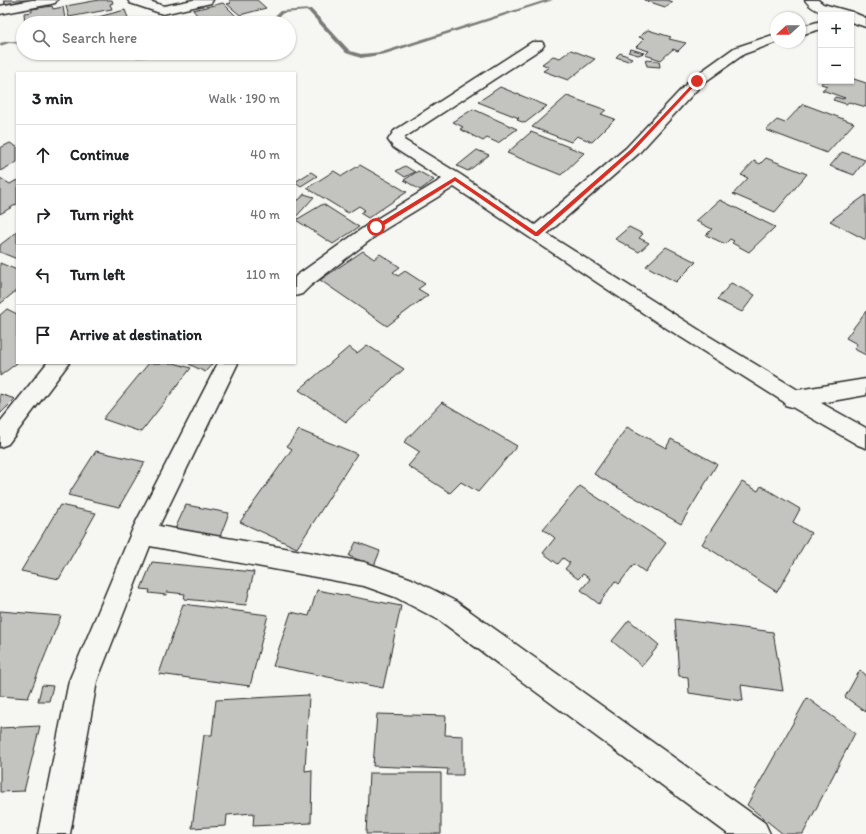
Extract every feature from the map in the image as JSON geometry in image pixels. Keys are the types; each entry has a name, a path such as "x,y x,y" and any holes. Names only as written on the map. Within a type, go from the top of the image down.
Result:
{"street":[{"path":"0,10 51,0"},
{"path":"134,0 163,10 207,0"},
{"path":"811,0 819,7 836,12"},
{"path":"854,18 866,23"},
{"path":"806,29 818,26"},
{"path":"536,234 632,151 697,81 740,51 770,40"},
{"path":"537,45 399,134 396,140 400,145 455,179 536,234 794,399 866,439"},
{"path":"296,288 302,281 376,227 455,179"},
{"path":"0,438 58,364"},
{"path":"54,834 83,681 143,534 228,364"},
{"path":"794,399 866,387"},
{"path":"143,534 364,574 403,588 448,610 754,834"}],"building":[{"path":"4,0 31,0 5,4"},
{"path":"99,0 112,0 113,3 110,4 112,9 74,16 69,16 66,6"},
{"path":"230,0 257,0 266,8 240,15 227,4 231,3 229,1"},
{"path":"644,0 666,0 673,2 665,7"},
{"path":"223,3 236,16 191,16 197,15 193,10"},
{"path":"52,6 53,9 63,7 64,16 24,16 24,13 32,12 32,9"},
{"path":"125,10 127,16 102,16"},
{"path":"648,30 671,37 669,39 686,43 678,51 673,49 661,60 645,55 649,51 636,47 644,39 639,37"},
{"path":"631,49 644,53 638,55 628,52"},
{"path":"571,50 595,59 568,80 543,71 549,67 542,64 553,56 560,58"},
{"path":"620,53 632,58 628,61 616,57"},
{"path":"645,60 659,61 660,67 647,66"},
{"path":"854,79 866,83 866,107 849,102 846,104 833,100 835,97 845,98 822,90 827,86 821,84 854,84"},
{"path":"500,87 547,106 525,123 517,120 519,118 478,102"},
{"path":"567,96 606,110 601,114 615,119 592,142 577,136 571,142 532,127"},
{"path":"803,104 854,123 827,153 766,130 777,120 785,123"},
{"path":"473,109 517,129 498,143 487,138 483,141 460,129 463,127 453,122"},
{"path":"531,132 584,153 561,175 507,153"},
{"path":"10,143 16,146 16,163 0,171 0,148"},
{"path":"477,150 489,155 468,171 457,166"},
{"path":"842,152 865,160 854,175 830,166"},
{"path":"766,158 807,174 775,212 733,194 748,178 741,175 754,161 760,164"},
{"path":"360,165 407,192 368,218 360,213 365,210 359,206 348,213 307,188 334,171 342,176"},
{"path":"405,166 415,172 405,177 396,171"},
{"path":"418,171 434,180 420,190 404,180"},
{"path":"311,172 317,176 301,186 296,181"},
{"path":"0,178 10,184 16,181 16,205 0,214"},
{"path":"304,194 314,197 296,217 296,199 299,200"},
{"path":"866,195 866,240 830,221"},
{"path":"720,200 775,227 749,252 732,243 734,241 730,239 725,244 706,235 712,229 696,221"},
{"path":"323,204 359,227 333,244 296,220"},
{"path":"629,227 643,234 639,238 649,243 639,252 615,239"},
{"path":"16,233 16,259 0,252 0,245"},
{"path":"666,247 696,262 676,282 646,266"},
{"path":"363,251 374,259 380,254 400,267 393,272 398,276 405,271 425,284 418,289 428,295 387,326 320,280"},
{"path":"0,263 16,270 16,291 0,304"},
{"path":"731,283 755,295 742,312 717,300"},
{"path":"7,309 16,314 16,364 0,376 0,315"},
{"path":"866,311 866,355 854,349 857,344 846,338"},
{"path":"367,345 404,369 346,422 299,390 349,347 357,353"},
{"path":"148,364 177,364 191,368 141,432 103,419"},
{"path":"189,364 212,364 205,372"},
{"path":"0,394 15,399 0,414"},
{"path":"442,402 517,446 478,492 461,482 450,493 408,466 420,452 404,442"},
{"path":"627,427 666,448 671,439 717,464 681,524 594,474"},
{"path":"299,430 357,454 297,548 240,522 292,449 287,446"},
{"path":"96,451 145,462 119,507 68,495"},
{"path":"742,482 758,491 761,486 800,509 793,522 811,533 777,592 702,544"},
{"path":"580,486 666,543 645,572 634,564 619,584 615,581 599,604 581,590 590,579 583,574 578,579 565,569 570,563 563,558 558,564 543,553 555,538 543,529"},
{"path":"60,505 96,513 59,579 21,571"},
{"path":"186,505 229,513 219,539 174,531"},
{"path":"356,542 380,551 374,566 349,556"},
{"path":"152,562 254,572 246,605 184,599 185,594 167,592 166,595 149,593 150,590 141,589"},
{"path":"317,590 401,606 383,688 273,666 291,612 309,616"},
{"path":"183,604 268,615 250,686 159,674"},
{"path":"0,611 61,616 28,698 0,696"},
{"path":"675,619 773,632 783,691 741,685 743,701 689,693 688,677 679,676"},
{"path":"629,620 659,645 642,666 612,641"},
{"path":"860,670 866,675 866,712 845,697"},
{"path":"42,685 53,686 49,701 38,701"},
{"path":"309,695 305,771 312,770 311,823 253,826 254,813 227,815 226,826 192,828 204,735 212,735 216,700"},
{"path":"807,698 855,733 803,834 783,834 747,805"},
{"path":"377,714 446,716 445,735 463,736 463,775 447,775 448,769 373,766"},
{"path":"40,726 24,791 0,792 0,728"},
{"path":"369,773 441,773 441,834 366,834"}],"waterway":[{"path":"277,16 282,12 309,10 348,52 361,56 383,53 551,0"},
{"path":"0,45 9,42 16,42"}],"route":[{"path":"376,227 455,179 536,234 632,151 697,81"}]}
